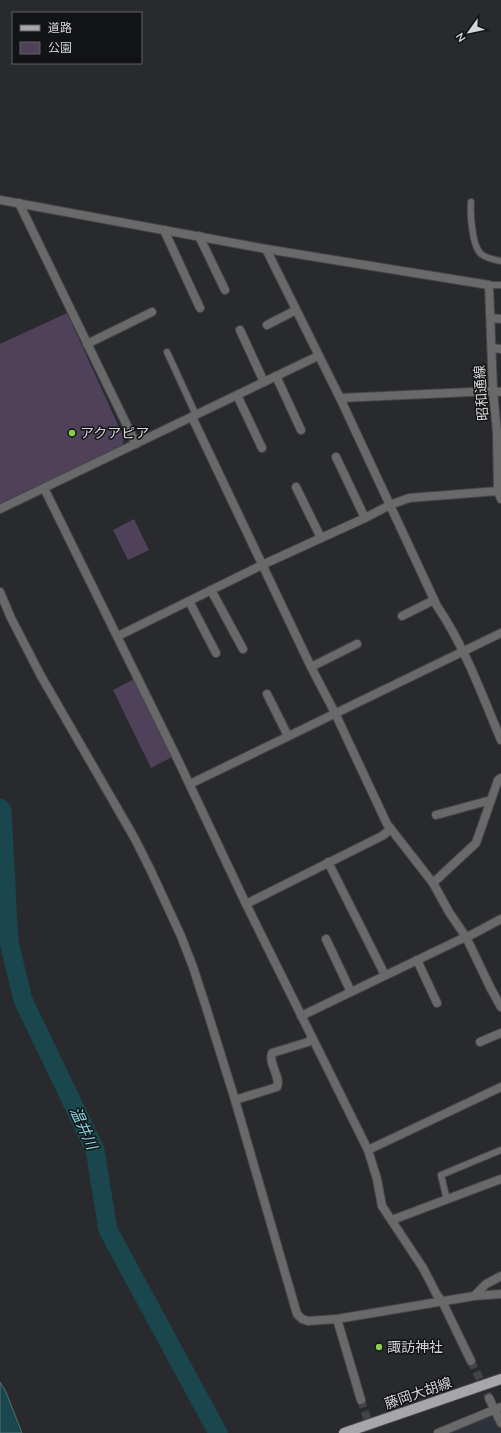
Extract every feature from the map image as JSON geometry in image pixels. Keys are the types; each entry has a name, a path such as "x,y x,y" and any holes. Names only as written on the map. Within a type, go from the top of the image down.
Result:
{"main road":[{"name":"藤岡大胡線","path":"344,1433 501,1379"}],"street":[{"path":"0,200 266,249 489,285"},
{"path":"19,203 136,444"},
{"path":"164,230 200,308"},
{"path":"199,236 225,290"},
{"path":"266,249 340,398 434,600 449,622 463,651 501,740"},
{"name":"昭和通線","path":"489,285 492,348 497,391 500,495"},
{"path":"266,325 296,310"},
{"path":"88,344 152,312"},
{"path":"491,318 501,319"},
{"path":"240,330 264,382"},
{"path":"492,348 501,349"},
{"path":"0,509 318,356"},
{"path":"276,376 301,430"},
{"path":"340,398 497,391"},
{"path":"237,395 262,448"},
{"path":"194,416 262,565 335,713 387,824 433,883 449,912 466,937 501,1007"},
{"path":"336,457 365,518"},
{"path":"296,487 321,538"},
{"path":"44,488 190,784 246,904 312,1039 368,1150 377,1179 382,1206 423,1268 437,1295 442,1301 471,1361"},
{"path":"118,636 262,565 408,498 500,495"},
{"path":"211,590 243,649"},
{"path":"0,592 11,618 41,676 135,839 166,902 193,967 235,1100 297,1314 302,1319 308,1321 337,1319 474,1296 501,1294"},
{"path":"402,616 434,600"},
{"path":"189,601 216,653"},
{"path":"190,784 501,633"},
{"path":"311,667 357,644"},
{"path":"267,694 288,736"},
{"path":"433,883 476,843 498,780 501,778"},
{"path":"436,815 491,800"},
{"path":"246,904 382,836 391,830"},
{"path":"328,862 386,975"},
{"path":"301,1016 473,934 501,919"},
{"path":"326,939 351,992"},
{"path":"417,960 438,1003"},
{"path":"480,1042 501,1033"},
{"path":"235,1100 277,1087 278,1082 270,1056 272,1053 308,1042 312,1039"},
{"path":"368,1150 501,1087"},
{"path":"392,1220 501,1179"},
{"path":"474,1296 486,1284 501,1276"},
{"path":"337,1319 361,1400"},
{"path":"489,1398 498,1408 501,1423"},
{"path":"438,1433 498,1408"}],"lane":[{"path":"471,202 470,211 476,245 480,254 501,261"},
{"path":"489,285 501,285"},
{"path":"167,352 194,416"},
{"path":"447,1200 441,1175 501,1150"}],"shaded area":[{"path":"489,1416 496,1419 501,1429 501,1433 447,1433"}],"green space":[{"path":"67,313 124,438 122,446 0,504 0,344"},
{"path":"134,519 149,550 128,560 113,530"},
{"path":"134,679 172,757 151,768 113,690"}],"water":[{"path":"0,1382 6,1392 22,1433 0,1433"}],"waterway":[{"name":"温井川","path":"0,808 2,811 9,942 23,1000 95,1150 108,1230 218,1433"}],"tunnel":[{"path":"471,1361 489,1398"},
{"path":"361,1400 372,1433"}],"place":[{"name":"アクアピア","path":"72,433"},
{"name":"諏訪神社","path":"379,1347"}]}
